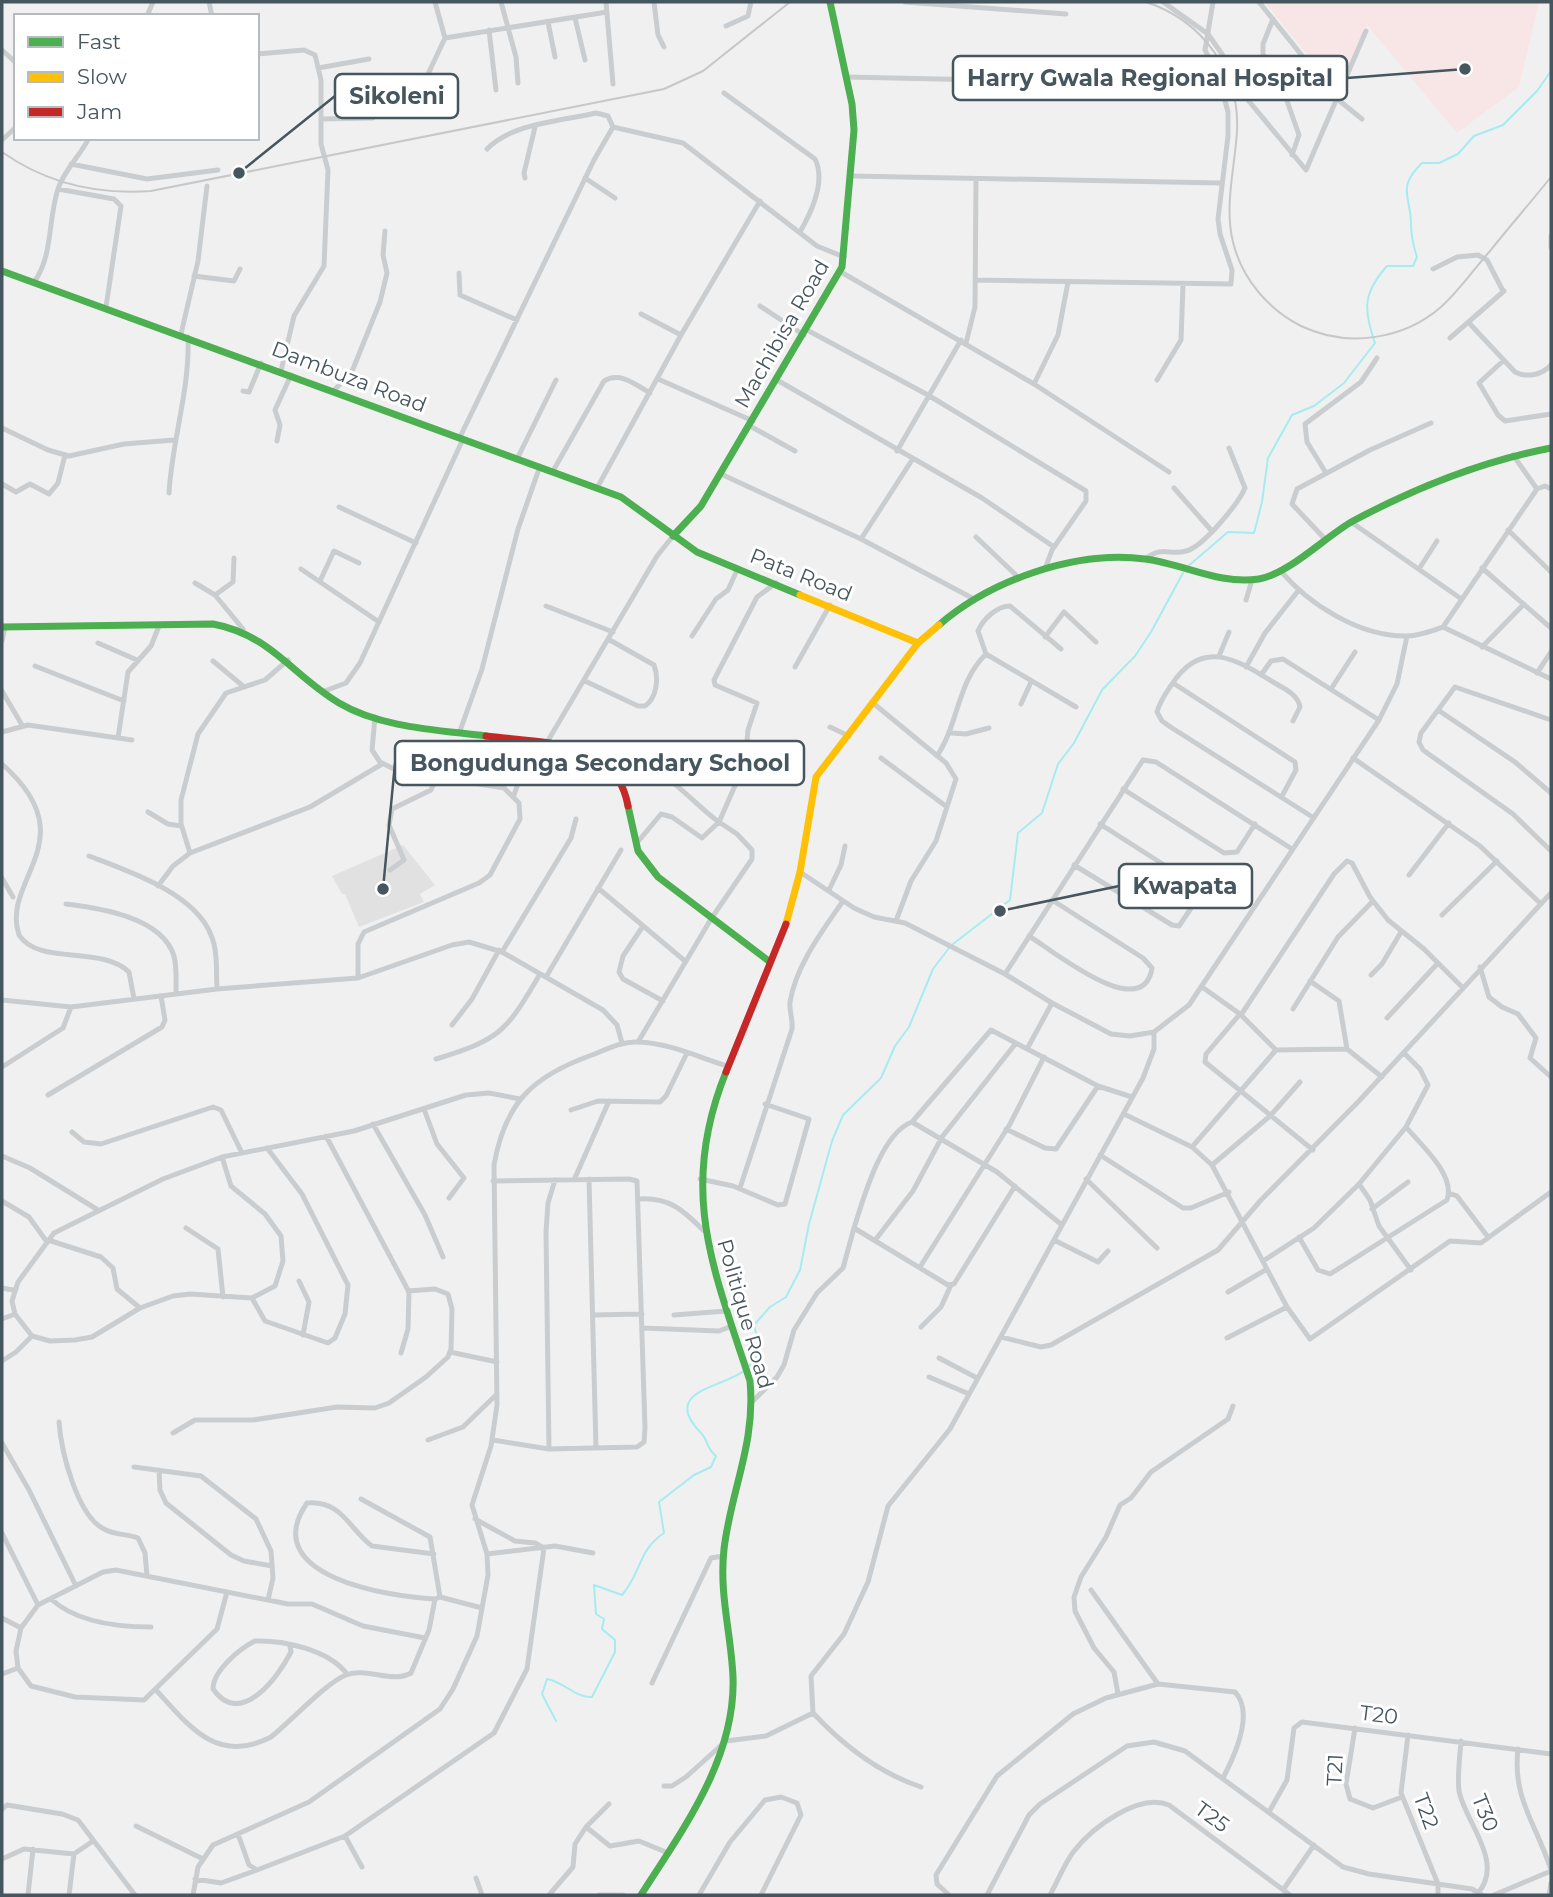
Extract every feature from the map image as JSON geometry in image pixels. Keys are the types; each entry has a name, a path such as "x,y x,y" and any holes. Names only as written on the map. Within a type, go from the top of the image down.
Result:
{"street":[{"path":"420,90 445,37 435,2"},
{"path":"501,2 516,57 518,83"},
{"path":"606,2 613,84"},
{"path":"654,2 658,36 664,47"},
{"path":"726,26 748,16 751,2"},
{"name":"Machibisa Road","path":"673,536 690,522 721,474 841,272 854,130 847,77 830,2"},
{"path":"905,2 1066,14"},
{"path":"1163,2 1208,34 1222,54 1238,88 1306,170 1366,31"},
{"path":"975,280 1183,285 1227,285 1232,281 1219,228 1228,122 1221,85 1205,50 1213,2"},
{"path":"1259,2 1336,98 1362,119"},
{"path":"445,37 607,12"},
{"path":"575,18 585,60"},
{"path":"1273,19 1263,44 1263,54 1286,98 1299,135 1292,155"},
{"path":"548,22 555,57"},
{"path":"489,30 496,90"},
{"path":"259,54 308,51 315,55 328,175 324,265 294,316 281,371"},
{"path":"318,68 369,59"},
{"path":"847,77 1221,85"},
{"path":"724,93 815,159 815,199 800,232"},
{"path":"487,149 504,135 596,113 608,116 613,127"},
{"path":"321,119 373,118"},
{"path":"525,178 534,127"},
{"path":"613,127 683,143 825,250 844,257"},
{"path":"322,692 350,679 416,543 517,320 585,178 613,127"},
{"path":"34,282 44,265 58,189 88,140"},
{"path":"71,164 146,179 218,170"},
{"path":"850,176 1221,183"},
{"path":"585,178 615,198"},
{"path":"897,451 928,395 964,342 974,320 976,179"},
{"path":"169,492 174,440 188,372 185,336 207,186"},
{"path":"58,189 114,199 121,205 106,307"},
{"path":"597,488 681,335 760,201"},
{"path":"333,391 351,374 380,302 387,273 383,255 385,232"},
{"path":"1551,236 1551,247"},
{"path":"1433,269 1457,257 1478,255 1487,260 1505,290 1470,324 1450,338"},
{"path":"194,276 234,281 240,269"},
{"name":"Dambuza Road","path":"2,271 261,363 597,488 640,507 673,536"},
{"path":"841,272 1034,384 1162,464 1169,472"},
{"path":"459,273 457,280 460,295 517,320"},
{"path":"1034,384 1058,335 1068,282"},
{"path":"1157,380 1181,340 1183,285"},
{"path":"760,306 928,395 1086,491 1086,501 1054,547 1045,569"},
{"path":"641,314 681,335"},
{"path":"1470,324 1515,372 1524,375 1544,372 1551,365"},
{"path":"1326,473 1307,442 1306,424 1361,382 1377,358"},
{"path":"1504,360 1479,383 1501,419 1509,422 1551,414"},
{"path":"243,391 249,392 261,363"},
{"path":"277,441 280,425 275,410 291,375"},
{"path":"553,471 604,382 612,377 620,377 650,393"},
{"path":"657,379 751,423 795,451"},
{"path":"517,459 556,380"},
{"path":"778,380 912,460 982,498 1054,547"},
{"path":"1325,539 1291,501 1297,489 1431,423"},
{"path":"2,428 48,450 65,455 174,440"},
{"path":"1145,559 1160,550 1183,552 1195,548 1224,519 1245,488 1229,448"},
{"path":"830,727 849,736 918,643 974,599 1018,577 1045,569 1108,559 1145,559 1226,580 1252,580 1280,570 1351,522 1402,497 1513,455 1551,448"},
{"path":"2,484 16,492 30,484 49,494 58,484 65,455"},
{"path":"1513,455 1537,489"},
{"path":"861,539 912,460"},
{"path":"460,731 482,669 516,536 540,466"},
{"path":"721,474 861,539 974,599"},
{"path":"1443,627 1460,598 1537,489 1545,486 1551,489"},
{"path":"1174,488 1211,530"},
{"path":"339,507 416,543"},
{"path":"1351,522 1460,598"},
{"path":"1508,530 1551,572"},
{"path":"546,744 657,556 673,536"},
{"name":"Pata Road","path":"673,536 697,552 918,643"},
{"path":"976,537 982,541 984,548 1018,577"},
{"path":"1419,569 1437,541"},
{"path":"320,581 334,551 359,563"},
{"path":"215,595 233,582 234,558"},
{"path":"692,636 716,599 728,590 738,568"},
{"path":"1482,568 1551,628"},
{"path":"301,569 379,622"},
{"path":"1280,570 1298,591 1358,625 1407,636 1443,627 1551,679"},
{"path":"1246,600 1252,580"},
{"path":"195,583 215,595 243,629 272,646 322,692 349,709 375,717 546,744 595,755 611,768 623,784 636,845 649,867 711,919 771,962"},
{"path":"636,845 661,814 672,817 702,838 719,822 745,762 748,730 757,703 715,685 713,680 757,597 776,583"},
{"path":"1246,667 1265,633 1298,591"},
{"path":"1482,647 1524,604"},
{"path":"795,667 830,605"},
{"path":"546,606 612,632"},
{"path":"1061,649 1010,606 1004,606 979,627 978,635 986,654 1076,708"},
{"path":"1045,637 1064,612 1096,642"},
{"path":"2,641 3,627 213,624 243,629"},
{"path":"118,738 128,672 151,646 159,626"},
{"path":"1219,656 1229,632"},
{"path":"800,872 874,917 896,920 959,951 1111,1034 1130,1036 1154,1032 1177,1018 1202,987 1379,720 1391,700 1407,636"},
{"path":"585,681 638,706 648,705 653,698 654,665 644,656 608,639"},
{"path":"98,643 137,660"},
{"path":"1331,689 1355,652"},
{"path":"1537,673 1551,652"},
{"path":"937,756 951,733 961,692 986,654"},
{"path":"1293,721 1299,712 1300,702 1261,675 1219,656 1206,657 1187,665 1158,706 1158,716 1162,721 1314,818"},
{"path":"1261,675 1271,661 1283,659 1379,720"},
{"path":"190,853 181,826 181,800 198,734 224,695 265,680 288,660"},
{"path":"213,661 243,686"},
{"path":"35,666 124,701"},
{"path":"1021,704 1031,682"},
{"path":"1173,683 1295,762 1296,770 1282,796"},
{"path":"1551,720 1457,687 1450,692 1421,733 1419,742 1423,750 1513,814 1551,850"},
{"path":"2,691 22,725"},
{"path":"873,703 955,773 955,786 936,841 911,881 896,920"},
{"path":"1438,710 1515,762 1551,793"},
{"path":"358,978 358,944 366,930 479,883 490,875 520,819 521,809 514,795 497,786 398,771 382,764 372,750 375,717"},
{"path":"2,732 22,725 132,740"},
{"path":"951,733 966,734 989,728"},
{"name":"Politique Road","path":"641,1895 718,1765 726,1741 733,1677 724,1614 723,1556 730,1514 749,1453 753,1401 750,1381 707,1254 703,1230 700,1179 708,1120 727,1066 785,928 800,872 816,777 849,736"},
{"path":"700,752 736,783"},
{"path":"881,758 947,807"},
{"path":"1353,758 1449,823 1497,861 1540,903"},
{"path":"1005,974 1140,763 1152,759 1292,849"},
{"path":"745,762 788,774"},
{"path":"2,764 25,786 38,830 36,847 13,897 14,920 27,943 37,949 113,959 128,972 134,999"},
{"path":"159,886 173,866 190,853 310,807 382,764"},
{"path":"623,784 633,764 646,765 656,774 669,778 719,822 746,841 753,853 638,1042"},
{"path":"514,795 523,769 541,771"},
{"path":"390,870 404,860 389,825 392,809 431,790 437,776"},
{"path":"1124,789 1224,853 1237,852 1255,824"},
{"path":"148,812 168,824 181,826"},
{"path":"452,1025 472,999 571,838 576,819"},
{"path":"1409,875 1449,823"},
{"path":"1074,865 1172,925 1179,926 1191,912 1200,895 1197,886 1100,824"},
{"path":"830,891 841,866 845,846"},
{"path":"436,1059 482,1044 502,1032 543,976 621,850"},
{"path":"89,856 159,886 195,911 206,924 215,945 217,989"},
{"path":"1313,1150 1212,1069 1204,1057 1240,1015 1334,874 1348,861 1352,863 1373,901 1401,932 1463,988"},
{"path":"1442,915 1497,861"},
{"path":"2,878 13,897"},
{"path":"598,888 685,961"},
{"path":"1001,1337 1034,1346 1051,1345 1214,1254 1242,1221 1382,1077 1551,892"},
{"path":"1028,936 1115,989 1136,989 1148,980 1152,968 1143,958 1052,900"},
{"path":"740,1188 765,1104 792,1029 790,1002 795,985 820,934 844,901"},
{"path":"1293,1009 1338,937 1373,901"},
{"path":"66,904 103,908 123,914 162,939 174,957 176,994"},
{"path":"643,926 623,956 619,972 623,979 663,1001"},
{"path":"1371,975 1382,964 1401,932"},
{"path":"2,1000 71,1007 217,989 358,978 458,943 482,944 501,951 611,1015 619,1029 622,1043"},
{"path":"1387,1018 1438,963"},
{"path":"1480,967 1489,996 1523,1019 1536,1038 1530,1058 1551,1077"},
{"path":"1310,981 1339,1001 1347,1049"},
{"path":"1202,987 1240,1015 1276,1050 1347,1049 1382,1077"},
{"path":"48,1095 162,1027 165,1020 161,996"},
{"path":"1027,1049 1052,1003"},
{"path":"2,1067 63,1028 71,1007"},
{"path":"753,1401 777,1377 798,1323 817,1293 842,1268 873,1172 894,1138 912,1122 989,1031 1098,1086 1132,1097"},
{"path":"920,1787 892,1775 841,1742 813,1713 811,1676 844,1634 868,1582 888,1506 948,1434 1124,1114 1150,1063 1154,1032"},
{"path":"193,1895 201,1858 213,1846 309,1802 440,1709 472,1650 488,1575 487,1554 474,1518 473,1498 493,1440 497,1394 493,1181 499,1140 520,1099 530,1086 555,1069 622,1043 663,1045 727,1066"},
{"path":"876,1240 913,1191 942,1137 1016,1043"},
{"path":"1192,1147 1276,1050"},
{"path":"571,1110 594,1102 664,1100 687,1053"},
{"path":"1263,1261 1324,1219 1359,1184 1406,1127 1428,1085 1425,1076 1404,1053"},
{"path":"920,1267 1006,1129 1044,1058"},
{"path":"1212,1165 1270,1116 1300,1082"},
{"path":"1006,1129 1045,1148 1056,1149 1098,1086"},
{"path":"222,1157 231,1186 265,1214 283,1242 278,1282 264,1295 252,1298 182,1294 140,1308 88,1338 50,1341 32,1336 15,1314 13,1290 47,1241 58,1230 139,1189 222,1157 326,1136 480,1093 520,1099"},
{"path":"574,1180 609,1101"},
{"path":"700,1179 740,1188 778,1205 784,1205 809,1119 765,1104"},
{"path":"72,1132 84,1142 101,1144 213,1107 221,1110 242,1153"},
{"path":"424,1109 437,1144 464,1178 449,1198"},
{"path":"1124,1114 1192,1147 1212,1165 1229,1192 1287,1307 1307,1338 1315,1338 1450,1241 1476,1244 1551,1192"},
{"path":"912,1122 985,1164 1062,1225"},
{"path":"373,1124 425,1214 443,1257"},
{"path":"1299,1237 1318,1270 1327,1275 1388,1240 1444,1203 1449,1193 1446,1177 1406,1127"},
{"path":"326,1136 408,1291 408,1329 401,1353"},
{"path":"252,1298 263,1320 328,1343 333,1341 345,1314 348,1284 302,1194 267,1149"},
{"path":"1100,1155 1183,1208 1191,1208 1229,1192"},
{"path":"2,1156 30,1167 98,1210"},
{"path":"589,1179 596,1448"},
{"path":"1086,1179 1157,1248"},
{"path":"549,1450 546,1232 548,1203 555,1180"},
{"path":"493,1181 635,1180 639,1199 644,1442 637,1447 549,1450 493,1440"},
{"path":"1373,1209 1408,1182"},
{"path":"1359,1184 1388,1240 1411,1270"},
{"path":"921,1326 940,1307 951,1285 956,1283 1015,1186"},
{"path":"1449,1193 1457,1196 1488,1237"},
{"path":"639,1199 665,1200 689,1214 703,1230"},
{"path":"2,1201 29,1217 47,1241 101,1257 113,1268 117,1289 140,1308"},
{"path":"186,1228 218,1249 223,1297"},
{"path":"854,1228 951,1285"},
{"path":"1054,1240 1098,1262 1108,1251"},
{"path":"1228,1292 1267,1269"},
{"path":"299,1281 309,1302 303,1335"},
{"path":"2,1288 13,1290"},
{"path":"173,1433 195,1420 253,1420 337,1407 379,1408 426,1377 450,1352 452,1309 448,1294 435,1289 408,1291"},
{"path":"1227,1338 1287,1307"},
{"path":"674,1315 726,1311"},
{"path":"2,1319 15,1314"},
{"path":"594,1315 642,1314"},
{"path":"642,1328 719,1331 732,1326"},
{"path":"2,1361 32,1336"},
{"path":"450,1352 497,1363"},
{"path":"939,1357 977,1378"},
{"path":"929,1377 969,1394"},
{"path":"428,1440 463,1427 497,1394"},
{"path":"1118,1694 1114,1672 1094,1648 1074,1611 1074,1597 1080,1577 1106,1537 1120,1505 1131,1498 1151,1472 1228,1419 1233,1406"},
{"path":"59,1422 62,1457 86,1509 105,1530 140,1541 145,1553 148,1576"},
{"path":"2,1443 24,1480 76,1586"},
{"path":"134,1467 201,1476 247,1512 259,1524 266,1537 273,1585 268,1600"},
{"path":"159,1470 159,1490 166,1503 231,1555 244,1561 272,1566"},
{"path":"156,1690 200,1736 210,1742 246,1746 271,1737 348,1674 408,1675 425,1638 438,1598 430,1537 361,1499"},
{"path":"434,1554 372,1546 346,1517 323,1504 307,1503 298,1530 306,1558 319,1570 379,1594 438,1598 482,1608"},
{"path":"474,1518 515,1541 535,1543 544,1548"},
{"path":"2,1533 38,1605"},
{"path":"487,1554 561,1546 593,1553"},
{"path":"195,1879 221,1883 345,1836 494,1733 528,1662 544,1548"},
{"path":"652,1683 711,1558 723,1556"},
{"path":"227,1592 217,1629 156,1690 137,1701 53,1694 31,1686 18,1668 16,1651 20,1628 38,1605 108,1571 148,1576 268,1600 312,1604 369,1628 425,1638"},
{"path":"1091,1591 1158,1684"},
{"path":"51,1600 68,1612 100,1623 151,1627"},
{"path":"2,1618 20,1628"},
{"path":"290,1647 291,1652 284,1664 249,1701 237,1705 228,1703 213,1689 216,1676 252,1642 290,1647 324,1654 340,1664 348,1674"},
{"path":"2,1674 18,1668"},
{"path":"949,1895 937,1884 936,1875 997,1776 1073,1714 1118,1694 1158,1684 1227,1690 1238,1695 1242,1719 1238,1743 1223,1777"},
{"path":"664,1786 672,1786 686,1777 726,1741 766,1736 813,1713"},
{"name":"T20","path":"1269,1812 1287,1780 1296,1725 1307,1722 1551,1754"},
{"name":"T21","path":"1354,1728 1346,1784 1350,1799 1373,1808 1402,1797"},
{"name":"T22","path":"1408,1735 1402,1797 1438,1884 1438,1895"},
{"name":"T30","path":"1461,1741 1459,1790 1487,1863 1485,1882 1480,1894"},
{"path":"987,1895 1033,1810 1117,1750 1139,1742 1171,1745 1185,1751 1351,1870 1438,1884 1480,1894"},
{"path":"1494,1895 1551,1870 1518,1789 1515,1774 1518,1749"},
{"path":"699,1895 739,1830 765,1800 781,1797 797,1803 801,1815 761,1895"},
{"path":"2,1798 4,1807 71,1816 135,1895"},
{"name":"T25","path":"1050,1895 1076,1850 1115,1817 1138,1803 1163,1803 1290,1895"},
{"path":"549,1895 573,1867 575,1844 586,1827 609,1804"},
{"path":"136,1826 201,1858"},
{"path":"586,1827 610,1846 639,1840 668,1853"},
{"path":"238,1834 249,1865 257,1870"},
{"path":"345,1836 362,1867"},
{"path":"2,1859 24,1849 74,1854 93,1841"},
{"path":"1283,1890 1314,1845"},
{"path":"28,1895 33,1849"},
{"path":"69,1895 74,1854"},
{"path":"476,1878 482,1895"},
{"path":"1549,1895 1551,1883"},
{"path":"598,1895 623,1895"}],"shaded area":[{"path":"1265,2 1539,2 1519,87 1457,133 1367,25 1337,92"},
{"path":"403,845 435,885 420,894 424,902 359,927 345,894 342,894 332,876"}],"waterway":[{"path":"1186,568 1228,532 1254,533 1262,502 1268,458 1292,415 1314,406 1344,383 1375,343 1368,320 1369,293 1387,266 1413,266 1417,257 1407,192 1409,179 1414,172 1422,163 1439,163 1458,154 1474,136 1503,125 1537,91 1551,71"},
{"path":"953,944 1010,900 1018,833 1042,813 1058,764 1074,743 1102,690 1135,656 1151,632 1183,573"},
{"path":"749,1366 757,1352 754,1325 770,1307 786,1297 800,1270 809,1224 832,1141 843,1115 881,1078 895,1046 909,1027 933,969 949,948"},
{"path":"556,1721 542,1694 547,1679 581,1695 592,1697 615,1652 615,1640 602,1629 604,1619 596,1614 594,1585 622,1595 649,1547 664,1533 659,1502 694,1475 711,1467 716,1456 690,1419 687,1408 691,1399 699,1392 745,1370"}],"railway":[{"path":"2,152 36,172 73,185 111,191 151,191 664,89 703,71 790,2"},
{"path":"1146,2 1184,21 1200,35 1224,69 1232,88 1236,109 1237,131 1230,215 1237,256 1250,280 1267,302 1301,326 1337,337 1374,337 1410,327 1426,318 1454,294 1551,177"}],"traffic: fast":[{"path":"673,536 701,506 842,267 854,130 852,104 830,2"},
{"path":"2,271 621,497 697,552 800,595"},
{"path":"939,625 983,594 1009,582 1063,564 1091,559 1145,559 1230,579 1259,579 1271,576 1353,521 1401,498 1475,468 1551,448"},
{"path":"2,627 213,624 233,629 266,646 322,692 355,711 411,727 486,736"},
{"path":"628,806 638,851 658,877 770,962"},
{"path":"641,1895 704,1792 726,1736 732,1707 733,1677 723,1566 727,1527 746,1446 751,1404 750,1381 713,1265 703,1192 704,1154 712,1115 726,1072"}],"traffic: slow":[{"path":"800,595 918,643"},
{"path":"786,924 800,872 816,777 918,643 939,625"}],"traffic: jam":[{"path":"486,736 551,743 592,756 608,767 621,784 628,806"},
{"path":"726,1072 786,924"}],"place":[{"name":"Harry Gwala Regional Hospital","path":"1465,69"},
{"name":"Sikoleni","path":"239,173"},
{"name":"Bongudunga Secondary School","path":"383,889"},
{"name":"Kwapata","path":"1000,911"}]}
